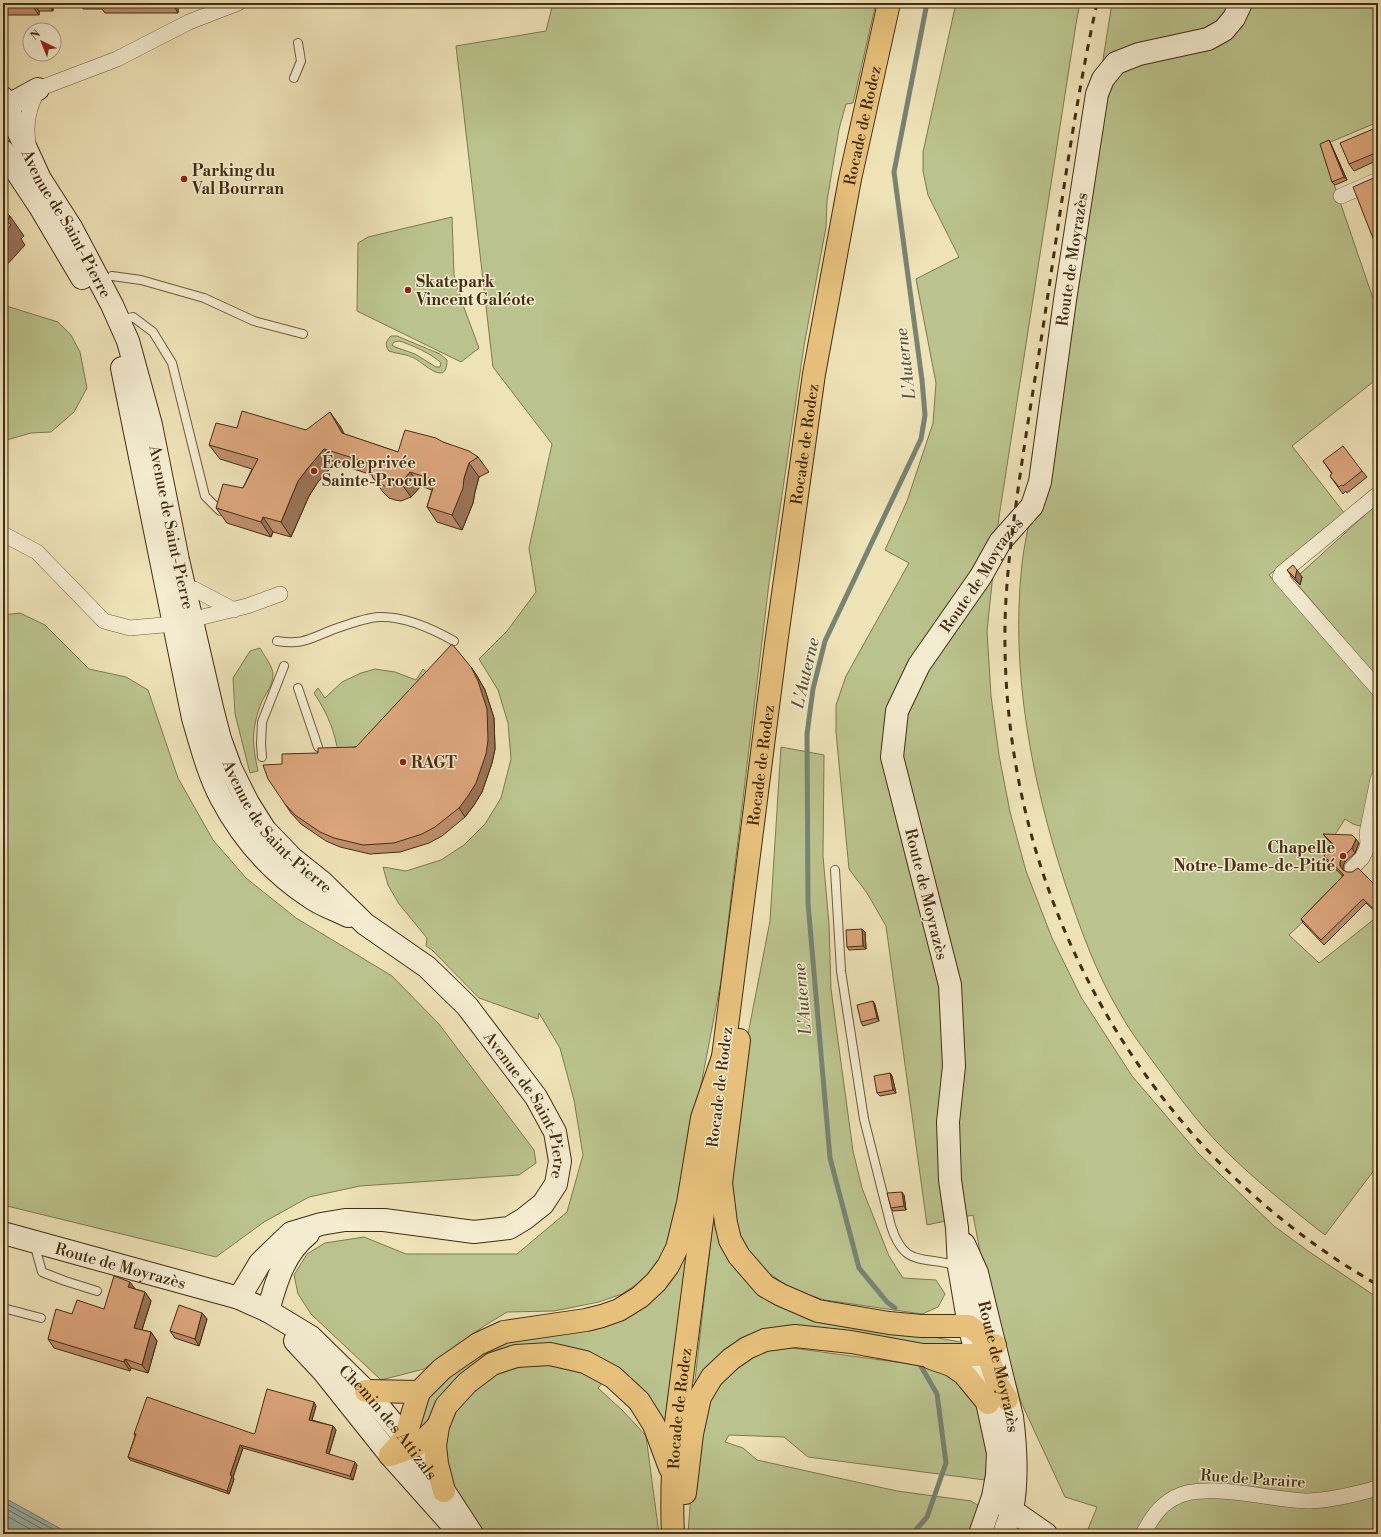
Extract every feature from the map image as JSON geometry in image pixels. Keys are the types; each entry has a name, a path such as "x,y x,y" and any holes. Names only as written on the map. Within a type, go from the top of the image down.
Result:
{"main road":[{"name":"Rocade de Rodez","path":"673,1534 671,1505 676,1423 794,508 815,366 850,179 889,3"},
{"path":"743,903 754,922 721,1184 726,1223 730,1240 739,1256 765,1286 781,1295 818,1311 889,1324 969,1326"},
{"path":"408,1443 419,1392 442,1369 478,1344 504,1332 586,1320 620,1310 640,1297 656,1282 668,1266 677,1248 688,1203 702,1118 723,1057"},
{"path":"681,1534 686,1477 692,1434 700,1397 712,1377 731,1359 747,1348 765,1340 795,1336 851,1342 923,1355 951,1365 998,1401"},
{"path":"923,1355 986,1350"},
{"path":"444,1491 436,1464 435,1446 438,1426 446,1406 467,1383 492,1364 516,1356 550,1354 585,1362 613,1377 639,1401 654,1425 672,1474"},
{"path":"366,1391 419,1392"},
{"path":"390,1455 408,1443 422,1442 438,1426"}],"street":[{"path":"29,157 26,130 29,110 38,89 117,59 190,22 238,3"},
{"name":"Route de Moyrazès","path":"986,1350 969,1326 959,1267 957,1228 950,1180 948,1122 954,1066 950,985 892,757 897,711 919,665 981,576 1000,542 1032,506 1040,482 1065,300 1097,94 1103,79 1116,63 1139,54 1208,40 1224,30 1234,18 1241,3"},
{"name":"Avenue de Saint-Pierre","path":"38,89 4,104 40,179 72,229 119,320 128,341 151,424 176,593"},
{"name":"Avenue de Saint-Pierre","path":"3,151 40,207 82,278 113,341 122,367 154,526 220,739 231,769 248,803 266,830 292,858 322,882 365,924"},
{"path":"1341,196 1378,180"},
{"path":"1378,494 1282,573 1280,577 1378,689"},
{"path":"3,534 37,552 104,621 130,628 183,622 234,610 280,594"},
{"path":"176,593 194,589 234,610"},
{"name":"Avenue de Saint-Pierre","path":"183,622 193,718 200,742 220,798 255,851 282,877 311,898 365,924 427,967 467,1006 536,1097 555,1132 560,1160 556,1184 543,1204 524,1219 509,1228 474,1232 384,1220 345,1220 320,1224 291,1233 260,1263 239,1298"},
{"path":"1352,868 1362,858 1366,850 1368,843 1367,833 1378,779"},
{"name":"Avenue de Saint-Pierre","path":"268,1311 279,1273 297,1242 320,1224"},
{"name":"Route de Moyrazès","path":"957,1228 977,1273 986,1350 998,1401 997,1475 993,1497"},
{"name":"Route de Moyrazès","path":"3,1233 239,1298"},
{"name":"Chemin des Attizals","path":"239,1298 268,1311 311,1337 366,1391 444,1491 472,1534"},
{"name":"Chemin des Attizals","path":"289,1325 296,1342 323,1371 390,1455 460,1534"},
{"name":"Route de Moyrazès","path":"998,1401 1012,1417 1017,1462 1012,1511"},
{"name":"Rue de Paraire","path":"1143,1534 1152,1518 1159,1510 1174,1498 1193,1491 1205,1490 1283,1500 1309,1500 1332,1499 1378,1488"},
{"path":"993,1497 1046,1534"},
{"path":"980,1534 993,1497"},
{"path":"993,1497 1000,1534"},
{"path":"1004,1534 1012,1511"}],"lane":[{"path":"294,78 301,61 298,43"},
{"path":"112,276 141,280 204,298 254,321 304,334"},
{"path":"119,320 133,317 153,332 172,363 205,496 220,511"},
{"path":"277,641 290,643 306,641 332,630 360,621 379,617 396,619 428,628 454,642"},
{"path":"183,622 195,685"},
{"path":"262,757 262,722 284,666"},
{"path":"298,688 318,747"},
{"path":"211,737 231,769"},
{"path":"835,870 841,971 864,1119 891,1226 896,1240 904,1252 915,1258 959,1267"},
{"path":"34,1242 42,1272 65,1282 98,1291"},
{"path":"3,1308 41,1318"}],"green space":[{"path":"553,3 876,3 853,103 846,104 839,129 827,201 826,227 804,346 769,583 721,981 675,1221 665,1249 657,1265 640,1282 622,1294 599,1302 554,1311 507,1312 484,1326 424,1369 381,1380 311,1314 298,1294 294,1275 307,1254 325,1243 364,1237 406,1254 517,1254 567,1212 583,1155 574,1100 560,1048 539,1013 538,1019 479,998 432,950 426,946 427,938 399,904 388,885 383,867 406,871 441,860 464,845 485,824 501,798 511,759 508,723 498,690 479,659 507,631 536,592 529,548 552,444 493,367 456,46 546,31"},
{"path":"956,3 1080,3 999,517 987,631 991,696 999,755 1010,812 1026,871 1052,938 1081,997 1132,1076 1198,1153 1274,1226 1308,1251 1378,1298 1378,1534 1086,1534 1097,1507 1065,1497 1021,1402 987,1288 973,1215 927,1225 886,926 867,893 849,869 836,732 836,705 846,676 909,563 885,550 907,501 933,423 936,383 916,279 959,257 928,195 923,171 923,152"},
{"path":"1112,3 1378,3 1378,122 1321,146 1378,313 1378,378 1292,446 1345,514 1269,575 1378,697 1378,752 1363,821 1360,826 1345,819 1329,844 1327,861 1340,873 1345,882 1289,935 1319,963 1378,916 1378,1165 1325,1235 1254,1177 1212,1137 1177,1094 1139,1042 1111,998 1083,933 1053,845 1034,766 1027,726 1019,645 1019,604 1022,564"},
{"name":"Skatepark Vincent Galéote","path":"452,217 454,275 463,305 479,348 461,362 357,311 358,243 368,237"},
{"path":"3,305 58,322 71,335 80,352 87,388 74,412 51,432 31,433 3,441"},
{"path":"391,336 397,336 440,354 447,360 446,368 443,372 439,373 411,357 389,351 386,344","holes":["394,342 404,342 422,350 438,360 441,363 440,367 436,367 415,354 392,345"]},
{"path":"1378,503 1378,679 1299,586 1296,587 1288,575 1296,572 1300,574"},
{"path":"20,613 45,625 89,669 126,677 148,690 178,778 213,840 246,878 296,918 392,976 439,1024 534,1150 536,1163 519,1175 360,1186 309,1197 264,1222 216,1257 3,1205 3,615"},
{"path":"260,648 270,665 273,672 273,678 258,711 254,728 254,744 258,771 250,773 235,714 233,678 250,651"},
{"path":"375,669 395,672 416,680 423,669 434,679 363,756 339,756 330,723 324,709 314,693 318,688 325,698 342,682 361,673"},
{"path":"781,747 824,755 823,856 829,924 831,989 853,1151 862,1188 889,1256 903,1278 936,1280 945,1294 938,1307 922,1314 825,1300 787,1286 759,1266 746,1250 736,1231 731,1191 743,1060 770,921"},
{"path":"713,1221 715,1221 760,1290 922,1335 966,1343 965,1350 793,1328 694,1389"},
{"path":"688,1250 664,1428 615,1369 504,1354 420,1434 414,1436 423,1407 432,1392 444,1378 499,1343 583,1328"},
{"path":"770,1345 933,1367 962,1377 983,1419 988,1450 985,1480 808,1457 784,1437 729,1435 725,1442 743,1448 757,1460 897,1491 971,1501 979,1506 968,1534 688,1534 693,1467 709,1400 725,1375"},
{"path":"552,1364 579,1370 605,1380 598,1388 623,1411 646,1436 659,1534 485,1534 456,1494 444,1458 446,1434 452,1417 465,1399 481,1383 497,1373 525,1366"}],"water":[{"path":"3,1497 70,1534 3,1534"}],"building":[{"path":"1378,127 1378,152 1349,164 1340,143"},
{"path":"1329,140 1344,177 1332,182 1320,144"},
{"path":"1378,176 1378,246 1376,246 1353,187"},
{"path":"3,210 10,216 7,221 11,225 3,235"},
{"path":"242,411 306,430 330,412 342,433 398,452 405,430 436,438 469,451 478,457 469,463 464,478 463,488 452,515 427,507 433,488 429,478 410,472 401,483 385,486 373,478 369,463 324,449 298,481 281,522 263,517 261,522 216,508 223,484 243,488 258,459 209,445 216,423 237,428"},
{"path":"1343,446 1362,471 1343,486 1341,485 1339,487 1330,476 1332,473 1323,461"},
{"path":"1293,565 1297,570 1295,578 1287,570"},
{"path":"452,644 471,667 478,681 487,709 488,740 486,754 476,783 459,808 435,827 422,834 394,843 363,845 334,838 320,832 295,815 285,804 268,779 263,765 282,764 282,754 318,753 318,748 356,747"},
{"path":"1323,834 1352,835 1356,839 1352,848 1342,858 1340,866 1347,872 1352,872 1358,868 1378,888 1378,908 1376,911 1363,899 1321,940 1301,919 1344,875 1324,856 1334,845"},
{"path":"862,929 863,946 847,947 846,930"},
{"path":"873,1001 877,1018 861,1022 857,1005"},
{"path":"890,1073 893,1090 877,1093 874,1076"},
{"path":"902,1192 904,1206 891,1208 887,1193"},
{"path":"114,1276 130,1282 128,1287 145,1292 134,1328 151,1332 142,1365 125,1359 124,1362 48,1339 56,1309 72,1314 77,1300 104,1309"},
{"path":"179,1305 202,1313 195,1339 170,1331"},
{"path":"267,1389 314,1402 309,1420 333,1426 326,1453 355,1462 350,1476 240,1445 230,1475 232,1476 227,1491 128,1457 136,1434 134,1434 147,1397 254,1434"}],"waterway":[{"name":"L'Auterne","path":"895,1308 887,1302 859,1268 830,1158 808,903 807,734 813,689 825,641 921,439 925,415 922,380 894,172 927,3"},
{"name":"L'Auterne","path":"912,1534 927,1517 946,1463 937,1394 918,1361"}],"railway":[{"path":"1097,3 1074,122 1020,475 1008,572 1005,647 1013,744 1032,839 1064,930 1107,1016 1161,1095 1224,1167 1297,1231 1378,1285"}],"place":[{"name":"Parking du Val Bourran","path":"184,179"},
{"name":"Skatepark Vincent Galéote","path":"408,290"},
{"name":"École privée Sainte-Procule","path":"314,471"},
{"name":"RAGT","path":"403,762"},
{"name":"Chapelle Notre-Dame-de-Pitié","path":"1343,856"}]}
